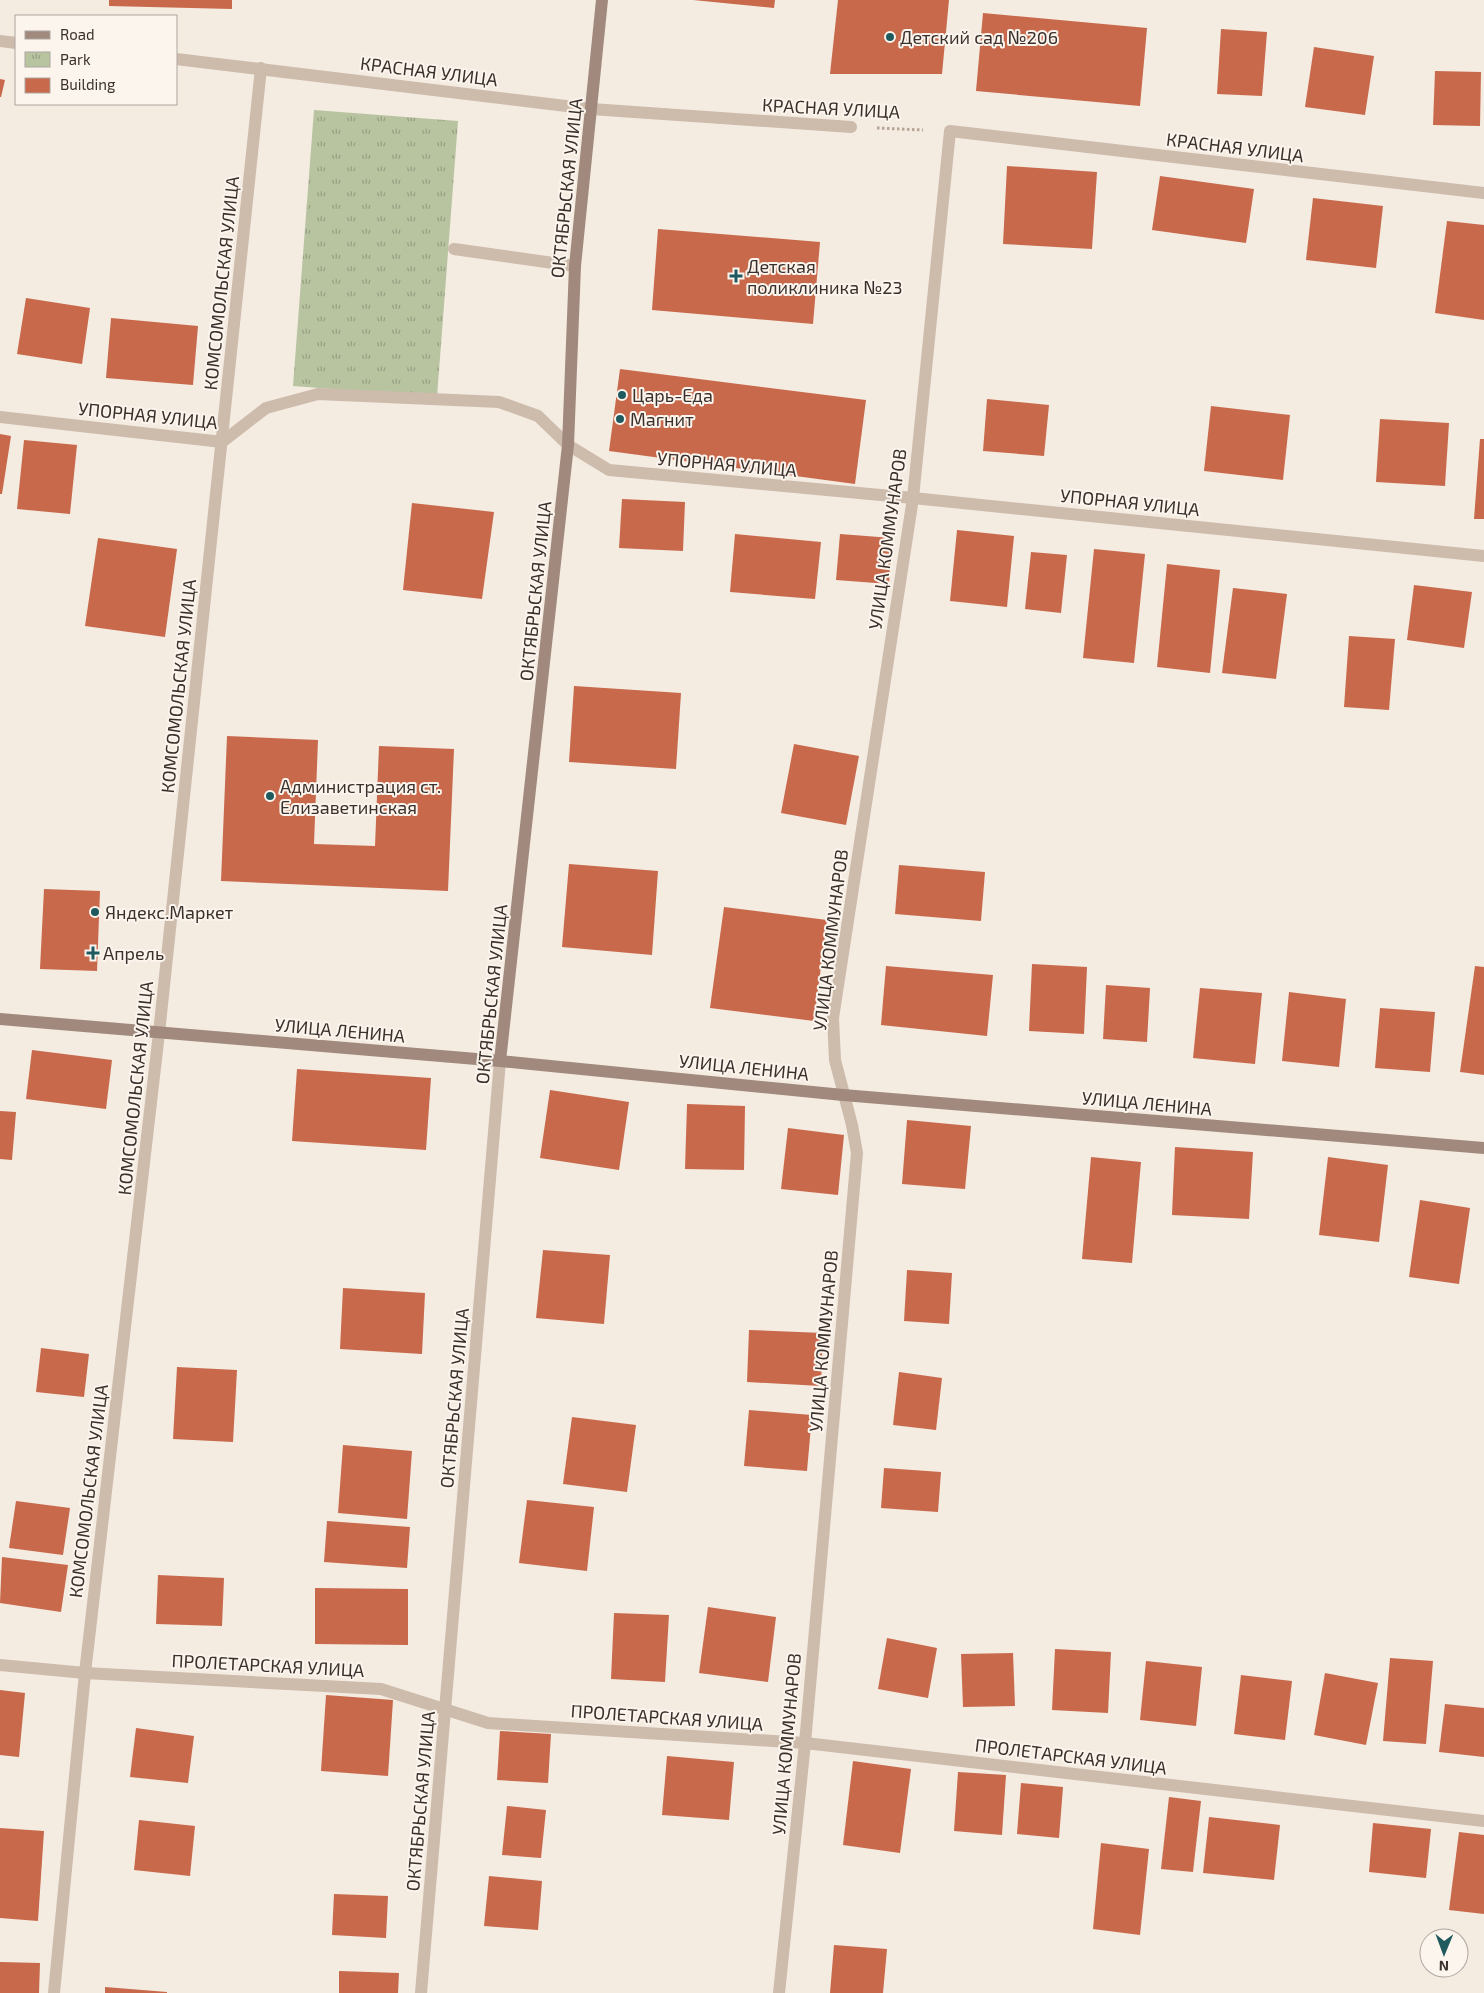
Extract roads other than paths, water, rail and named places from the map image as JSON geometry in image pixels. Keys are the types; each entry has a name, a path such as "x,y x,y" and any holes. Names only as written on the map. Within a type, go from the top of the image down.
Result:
{"street":[{"name":"ОКТЯБРЬСКАЯ УЛИЦА","path":"421,1993 500,1061 568,446 575,266 602,0"},
{"path":"0,41 15,43"},
{"name":"КРАСНАЯ УЛИЦА","path":"178,59 592,109 851,128"},
{"name":"КОМСОМОЛЬСКАЯ УЛИЦА","path":"54,1993 85,1673 159,1033 261,68"},
{"name":"КРАСНАЯ УЛИЦА","path":"950,131 1484,193"},
{"name":"УЛИЦА КОММУНАРОВ","path":"779,1993 804,1743 857,1153 852,1125 834,1060 833,1018 913,498 950,131"},
{"path":"454,248 575,266"},
{"name":"УПОРНАЯ УЛИЦА","path":"0,417 222,442 266,408 318,394 499,402 538,416 568,446 609,470 913,498 1484,556"},
{"name":"УЛИЦА ЛЕНИНА","path":"0,1019 500,1061 843,1095 1484,1148"},
{"name":"ПРОЛЕТАРСКАЯ УЛИЦА","path":"0,1665 85,1673 381,1689 446,1708 488,1723 804,1743 1484,1821"}],"place":[{"name":"Детский сад №206","path":"890,37"},
{"name":"Детская поликлиника №23","path":"736,276"},
{"name":"Царь-Еда","path":"622,395"},
{"name":"Магнит","path":"620,419"},
{"name":"Администрация ст. Елизаветинская","path":"270,796"},
{"name":"Яндекс.Маркет","path":"95,912"},
{"name":"Апрель","path":"93,953"}]}
